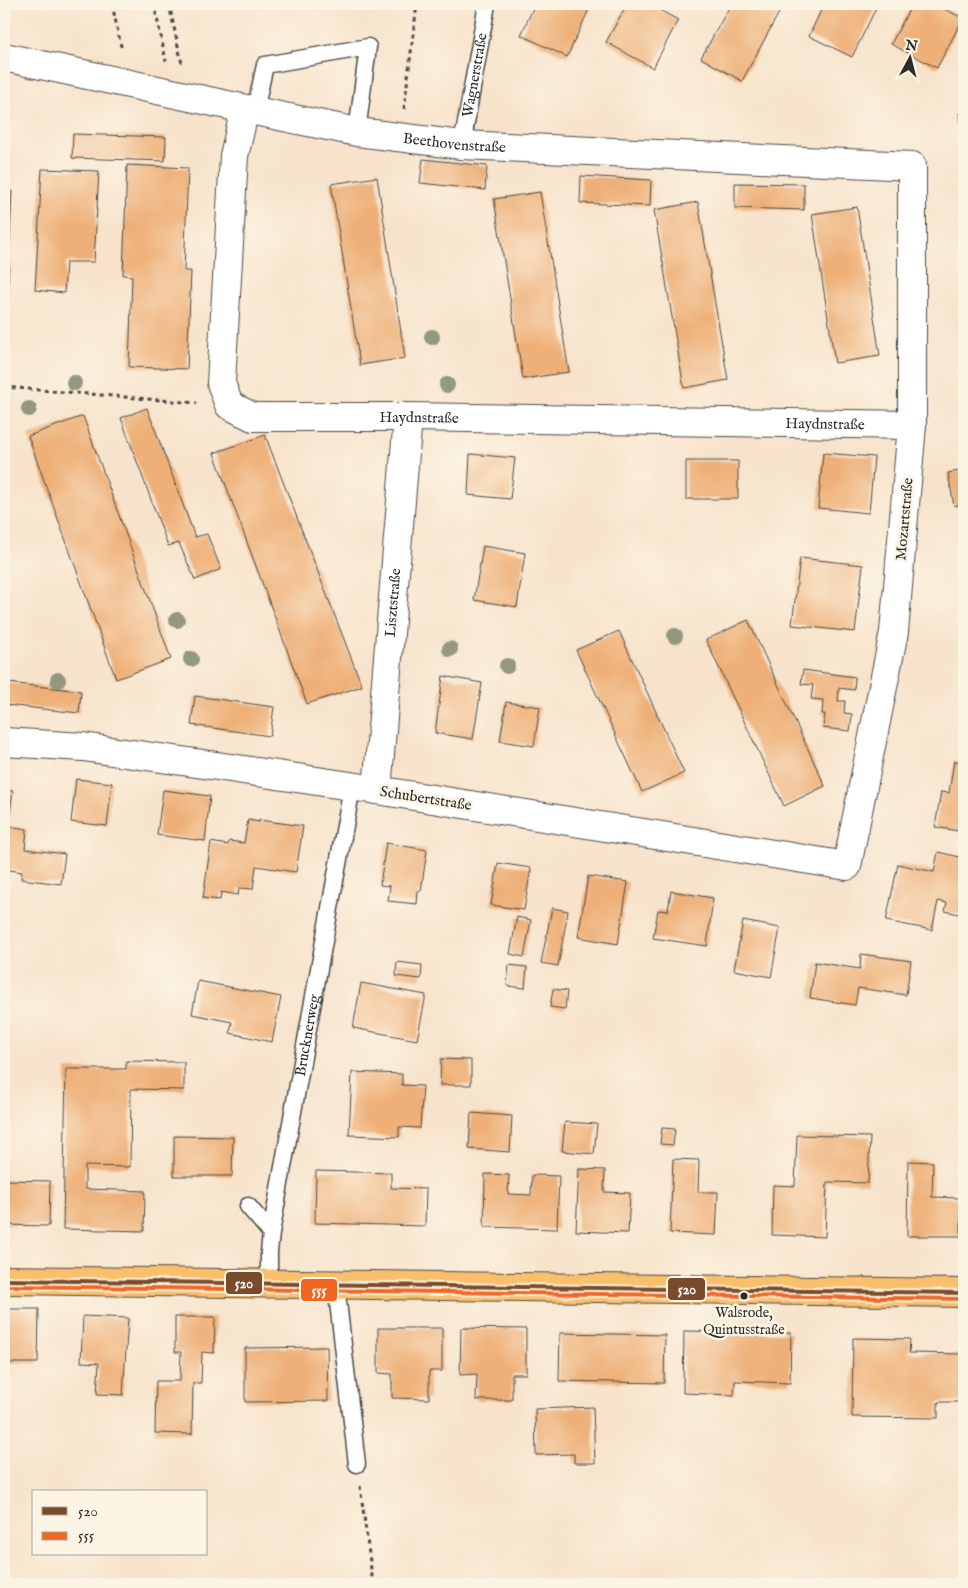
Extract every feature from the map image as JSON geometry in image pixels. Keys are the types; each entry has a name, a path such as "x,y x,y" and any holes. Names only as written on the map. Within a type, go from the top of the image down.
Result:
{"main road":[{"path":"4,1280 964,1293"}],"street":[{"name":"Beethovenstraße","path":"4,57 357,132 462,145 912,166"},
{"path":"228,405 221,383 221,374 234,156 250,110"},
{"name":"Mozartstraße","path":"847,866 894,632 912,425 912,166"},
{"name":"Haydnstraße","path":"228,405 253,417 408,417 912,425"},
{"name":"Lisztstraße","path":"364,788 408,417"},
{"name":"Schubertstraße","path":"4,742 83,747 364,788 847,866"}],"lane":[{"name":"Wagnerstraße","path":"462,145 487,4"},
{"path":"250,110 264,65 368,47 357,132"},
{"name":"Brucknerweg","path":"269,1284 269,1252 272,1233 364,788"},
{"path":"248,1206 272,1233"},
{"path":"336,1285 357,1464"}],"path":[{"path":"112,4 122,52 116,81"},
{"path":"154,4 166,61 168,92"},
{"path":"168,92 182,63 169,4"},
{"path":"401,137 417,4"},
{"path":"4,387 228,405"},
{"path":"357,1464 373,1584"}],"building":[{"path":"535,4 591,5 567,57 521,35"},
{"path":"627,4 648,4 678,20 653,68 606,42"},
{"path":"731,4 776,4 782,7 742,81 701,58"},
{"path":"824,4 867,4 876,8 852,57 809,36"},
{"path":"912,4 934,4 963,18 937,68 891,44"},
{"path":"964,113 964,138 963,138 959,114"},
{"path":"73,134 166,137 165,161 72,158"},
{"path":"423,159 487,166 485,190 420,183"},
{"path":"127,165 188,168 184,271 191,271 187,369 129,367 132,276 123,275"},
{"path":"42,169 99,171 94,262 66,262 64,293 35,290"},
{"path":"581,176 651,180 650,206 580,203"},
{"path":"377,177 405,358 360,365 331,184"},
{"path":"735,183 804,184 804,210 735,208"},
{"path":"4,191 12,191 6,335 4,335"},
{"path":"540,192 569,372 523,379 494,199"},
{"path":"698,202 728,380 684,388 654,210"},
{"path":"857,207 880,356 835,363 812,214"},
{"path":"147,408 195,537 207,534 221,569 195,580 179,543 168,546 121,418"},
{"path":"83,416 171,659 116,679 28,436"},
{"path":"265,435 362,686 307,704 214,453"},
{"path":"823,453 874,457 869,513 818,508"},
{"path":"470,454 515,458 510,499 468,495"},
{"path":"686,461 738,461 738,499 686,499"},
{"path":"964,470 964,504 954,506 948,473"},
{"path":"483,546 525,553 517,607 474,600"},
{"path":"800,558 863,565 855,632 792,625"},
{"path":"748,620 825,786 784,806 706,640"},
{"path":"619,631 684,773 642,792 576,650"},
{"path":"803,670 855,677 854,690 839,688 838,701 845,701 844,713 852,714 850,731 823,728 825,714 822,714 823,700 811,699 813,685 801,684"},
{"path":"443,676 482,683 473,739 435,733"},
{"path":"8,683 81,691 79,713 6,705"},
{"path":"195,696 274,707 270,736 191,725"},
{"path":"506,702 540,707 534,746 500,741"},
{"path":"954,761 964,762 964,832 935,827 941,792 949,793"},
{"path":"76,779 112,783 107,826 71,822"},
{"path":"4,790 13,791 8,826 27,829 25,849 65,854 61,884 21,879 22,872 4,869"},
{"path":"163,790 210,796 205,841 157,835"},
{"path":"248,820 303,826 296,872 256,866 253,889 239,888 238,895 221,892 220,900 203,898 211,842 228,845 229,841 244,843"},
{"path":"386,843 427,850 421,891 418,891 417,904 388,901 390,886 380,885"},
{"path":"938,852 964,858 964,915 945,911 947,903 938,901 932,930 886,921 898,864 934,872"},
{"path":"498,863 531,868 524,910 491,905"},
{"path":"588,876 628,882 618,944 578,937"},
{"path":"671,891 713,898 707,946 653,938 658,910 668,911"},
{"path":"552,908 568,911 558,966 541,963"},
{"path":"517,917 531,920 524,957 510,954"},
{"path":"743,921 780,928 771,977 734,970"},
{"path":"861,954 911,961 906,995 858,988 855,1005 810,998 815,962 860,969"},
{"path":"397,962 422,965 421,979 396,976"},
{"path":"509,965 527,967 525,988 507,986"},
{"path":"198,981 281,997 272,1042 230,1033 232,1022 192,1014"},
{"path":"361,983 426,995 417,1040 353,1028"},
{"path":"553,989 567,991 565,1009 550,1007"},
{"path":"441,1059 471,1060 471,1085 440,1085"},
{"path":"126,1061 184,1062 184,1090 131,1089 130,1167 85,1166 85,1189 145,1191 144,1231 63,1229 66,1069 126,1069"},
{"path":"352,1072 402,1074 402,1085 423,1086 420,1128 399,1127 399,1137 349,1135"},
{"path":"471,1113 512,1116 510,1152 469,1149"},
{"path":"565,1122 597,1124 594,1154 562,1151"},
{"path":"662,1128 675,1129 673,1145 660,1144"},
{"path":"797,1135 870,1137 868,1183 827,1182 825,1237 772,1235 773,1185 795,1186"},
{"path":"174,1136 233,1137 232,1176 174,1176"},
{"path":"673,1159 699,1160 698,1192 718,1192 716,1235 670,1233"},
{"path":"908,1161 933,1162 932,1197 961,1198 961,1236 907,1236"},
{"path":"579,1169 605,1170 604,1192 630,1193 628,1233 576,1231"},
{"path":"316,1171 391,1173 391,1188 426,1189 425,1226 315,1223"},
{"path":"485,1174 509,1175 508,1194 531,1195 532,1175 559,1176 557,1229 484,1227"},
{"path":"4,1180 50,1181 49,1226 4,1225"},
{"path":"4,1309 39,1309 38,1363 4,1363"},
{"path":"83,1316 128,1318 123,1395 97,1394 99,1363 81,1362"},
{"path":"175,1317 215,1317 214,1353 202,1352 201,1383 193,1383 192,1434 155,1433 156,1381 180,1381 181,1352 175,1352"},
{"path":"378,1328 442,1328 442,1371 429,1371 429,1399 392,1398 392,1374 378,1373"},
{"path":"461,1328 526,1329 526,1374 512,1374 512,1400 476,1400 477,1374 460,1375"},
{"path":"684,1331 791,1333 790,1383 735,1381 734,1395 683,1393"},
{"path":"560,1333 665,1335 664,1383 559,1381"},
{"path":"853,1338 910,1339 909,1353 964,1354 964,1402 938,1402 938,1418 852,1417"},
{"path":"327,1347 328,1401 245,1402 245,1348"},
{"path":"593,1407 595,1463 574,1463 574,1454 536,1455 535,1409"}],"transit line":[{"name":"520","path":"4,1280 964,1293"},
{"name":"555","path":"4,1286 964,1299"}],"place":[{"name":"Walsrode, Quintusstraße","path":"744,1296"}]}
